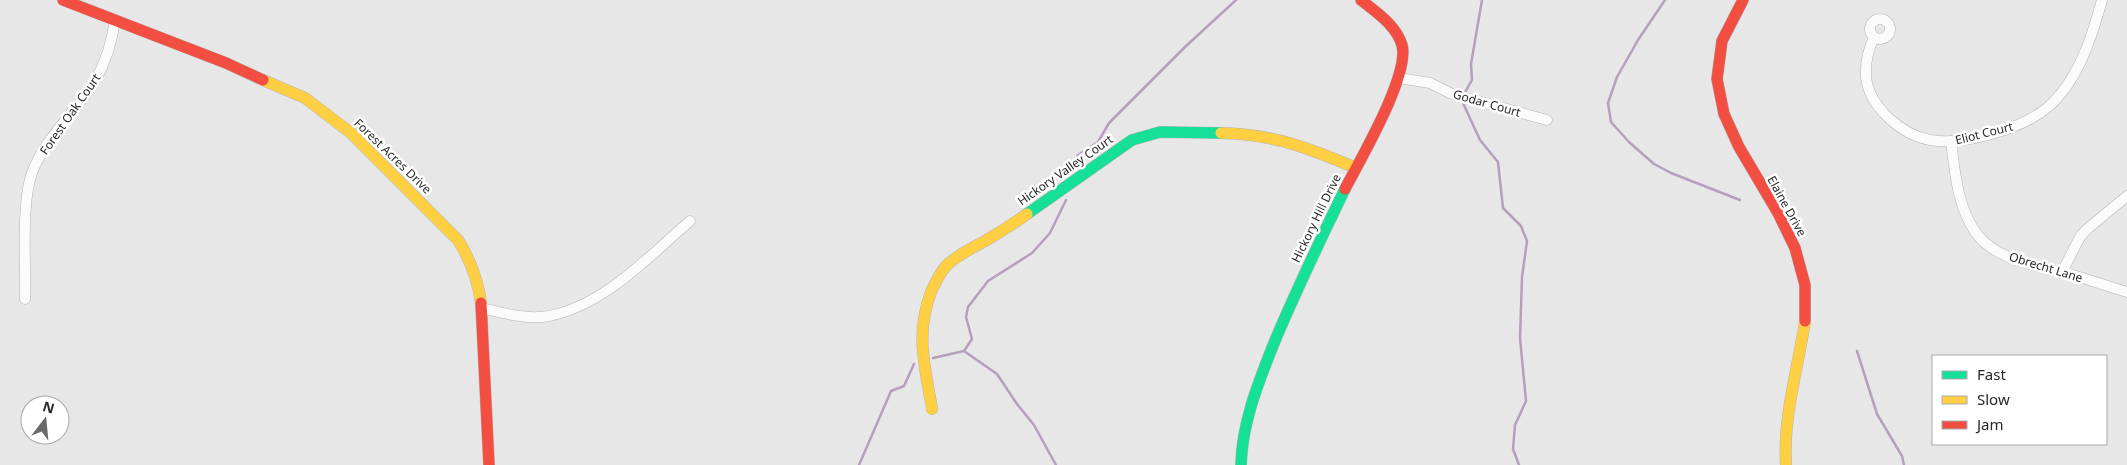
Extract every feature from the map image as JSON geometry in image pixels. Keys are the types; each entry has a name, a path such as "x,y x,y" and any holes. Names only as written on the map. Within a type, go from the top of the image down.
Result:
{"street":[{"name":"Forest Acres Drive","path":"63,0 248,72 304,98 351,133 458,240 466,252 477,283 481,308 489,465"},
{"name":"Hickory Hill Drive","path":"1241,465 1241,455 1254,396 1270,354 1306,270 1399,78 1403,51 1400,40 1388,24 1361,0"},
{"name":"Elaine Drive","path":"1743,0 1726,30 1718,72 1719,95 1737,146 1789,234 1802,269 1805,287 1806,305 1802,340 1788,407 1785,432 1786,465"},
{"name":"Eliot Court","path":"1874,37 1869,48 1866,79 1874,100 1888,117 1905,131 1931,140 1951,141 1989,134 2019,124 2047,108 2076,70 2089,40 2102,0"},
{"name":"Forest Oak Court","path":"25,299 27,197 32,173 45,148 94,83 103,67 111,43 115,20"},
{"name":"Godar Court","path":"1399,78 1430,83 1452,94 1546,120"},
{"name":"Hickory Valley Court","path":"932,410 922,351 921,332 925,308 936,279 946,266 960,254 1006,229 1132,140 1160,132 1229,133 1277,138 1307,147 1356,168"},
{"name":"Obrecht Lane","path":"1951,141 1959,195 1976,233 1986,244 2010,258 2127,292"},
{"path":"2062,272 2080,237 2127,196"},
{"path":"481,308 522,316 549,316 573,308 595,297 622,279 690,221"}],"waterway":[{"path":"1070,172 1078,155 1098,142 1109,123 1185,47 1236,0"},
{"path":"1464,94 1472,80 1471,64 1482,0"},
{"path":"1665,0 1638,40 1617,77 1608,103 1611,122 1629,142 1654,164 1671,173 1740,200"},
{"path":"1463,103 1480,140 1498,162 1503,208 1521,226 1527,241 1522,277 1520,338 1526,401 1515,425 1513,449 1519,465"},
{"path":"964,351 972,339 966,317 968,307 988,281 1032,253 1050,233 1066,200"},
{"path":"933,358 964,351 997,374 1034,425 1056,465"},
{"path":"1857,351 1877,414 1902,456 1904,465"},
{"path":"859,465 891,391 904,386 914,364"}],"traffic: fast":[{"path":"1027,214 1132,140 1160,132 1221,133"},
{"path":"1241,465 1247,420 1261,377 1289,308 1345,189"}],"traffic: slow":[{"path":"263,80 305,98 351,133 458,240 473,270 481,303"},
{"path":"1221,133 1257,136 1290,143 1356,168"},
{"path":"932,409 924,364 922,337 923,322 931,292 941,272 955,258 1001,232 1027,214"},
{"path":"1786,465 1789,410 1805,321"}],"traffic: jam":[{"path":"63,0 226,63 263,80"},
{"path":"1345,189 1392,96 1403,59 1402,45 1395,31 1361,0"},
{"path":"1743,0 1722,41 1717,79 1724,114 1739,147 1778,213 1795,248 1805,285 1805,321"},
{"path":"481,303 489,465"}]}
